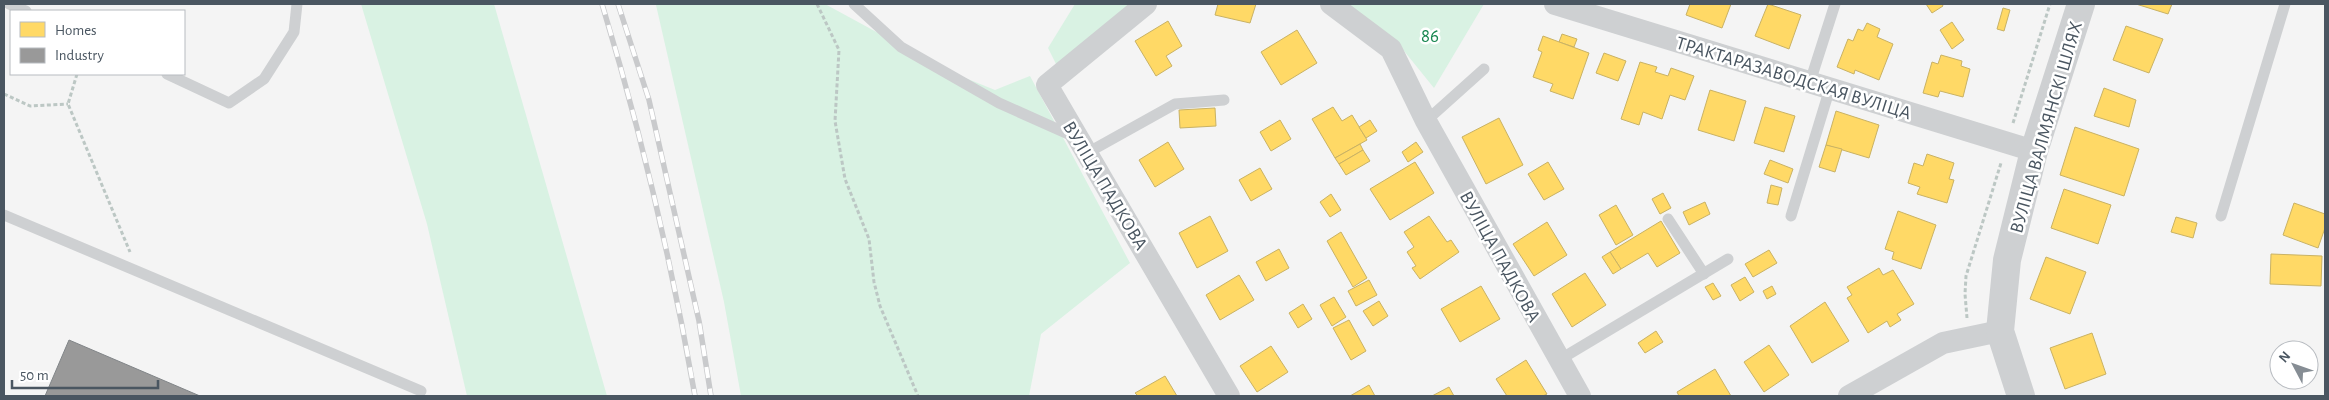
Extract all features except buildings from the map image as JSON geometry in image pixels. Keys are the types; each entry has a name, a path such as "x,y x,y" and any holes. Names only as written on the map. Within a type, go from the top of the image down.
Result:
{"street":[{"name":"ВУЛІЦА ПАДКОВА","path":"1146,4 1047,85 1229,396"},
{"name":"ВУЛІЦА ПАДКОВА","path":"1331,4 1391,49 1426,121 1580,396"},
{"name":"ТРАКТАРАЗАВОДСКАЯ ВУЛІЦА","path":"1554,4 2034,151"},
{"name":"ВУЛІЦА ВАЛМЯНСКІ ШЛЯХ","path":"2021,396 2000,331 2008,260 2034,151 2081,4"},
{"path":"1849,396 1943,344 2000,331"}],"lane":[{"path":"9,4 24,10"},
{"path":"169,75 229,103 264,79 294,32 298,4"},
{"path":"854,4 901,47 999,103 1082,146 1175,104 1224,100"},
{"path":"1791,216 1820,85 1834,4"},
{"path":"2221,216 2284,4"},
{"path":"1426,121 1484,69"},
{"path":"4,215 421,391"},
{"path":"1668,219 1704,274"},
{"path":"1559,360 1728,259"}],"path":[{"path":"817,4 839,50 834,121 845,179 869,239 874,282 880,306 918,396"},
{"path":"1969,339 1964,294 1966,276 2050,4"},
{"path":"77,75 68,104 137,272"},
{"path":"4,94 30,106 68,104"}],"green space":[{"path":"361,4 494,4 607,396 467,396 427,224"},
{"path":"825,4 948,71 995,90 1030,76 1130,263 1041,334 1029,396 741,396 724,302 656,5"},
{"path":"1075,4 1136,4 1058,68 1048,48"},
{"name":"86","path":"1347,4 1484,4 1434,88 1396,41"}],"railway":[{"path":"602,4 630,101 666,248 695,396"},
{"path":"618,4 649,100 699,321 711,396"}]}
